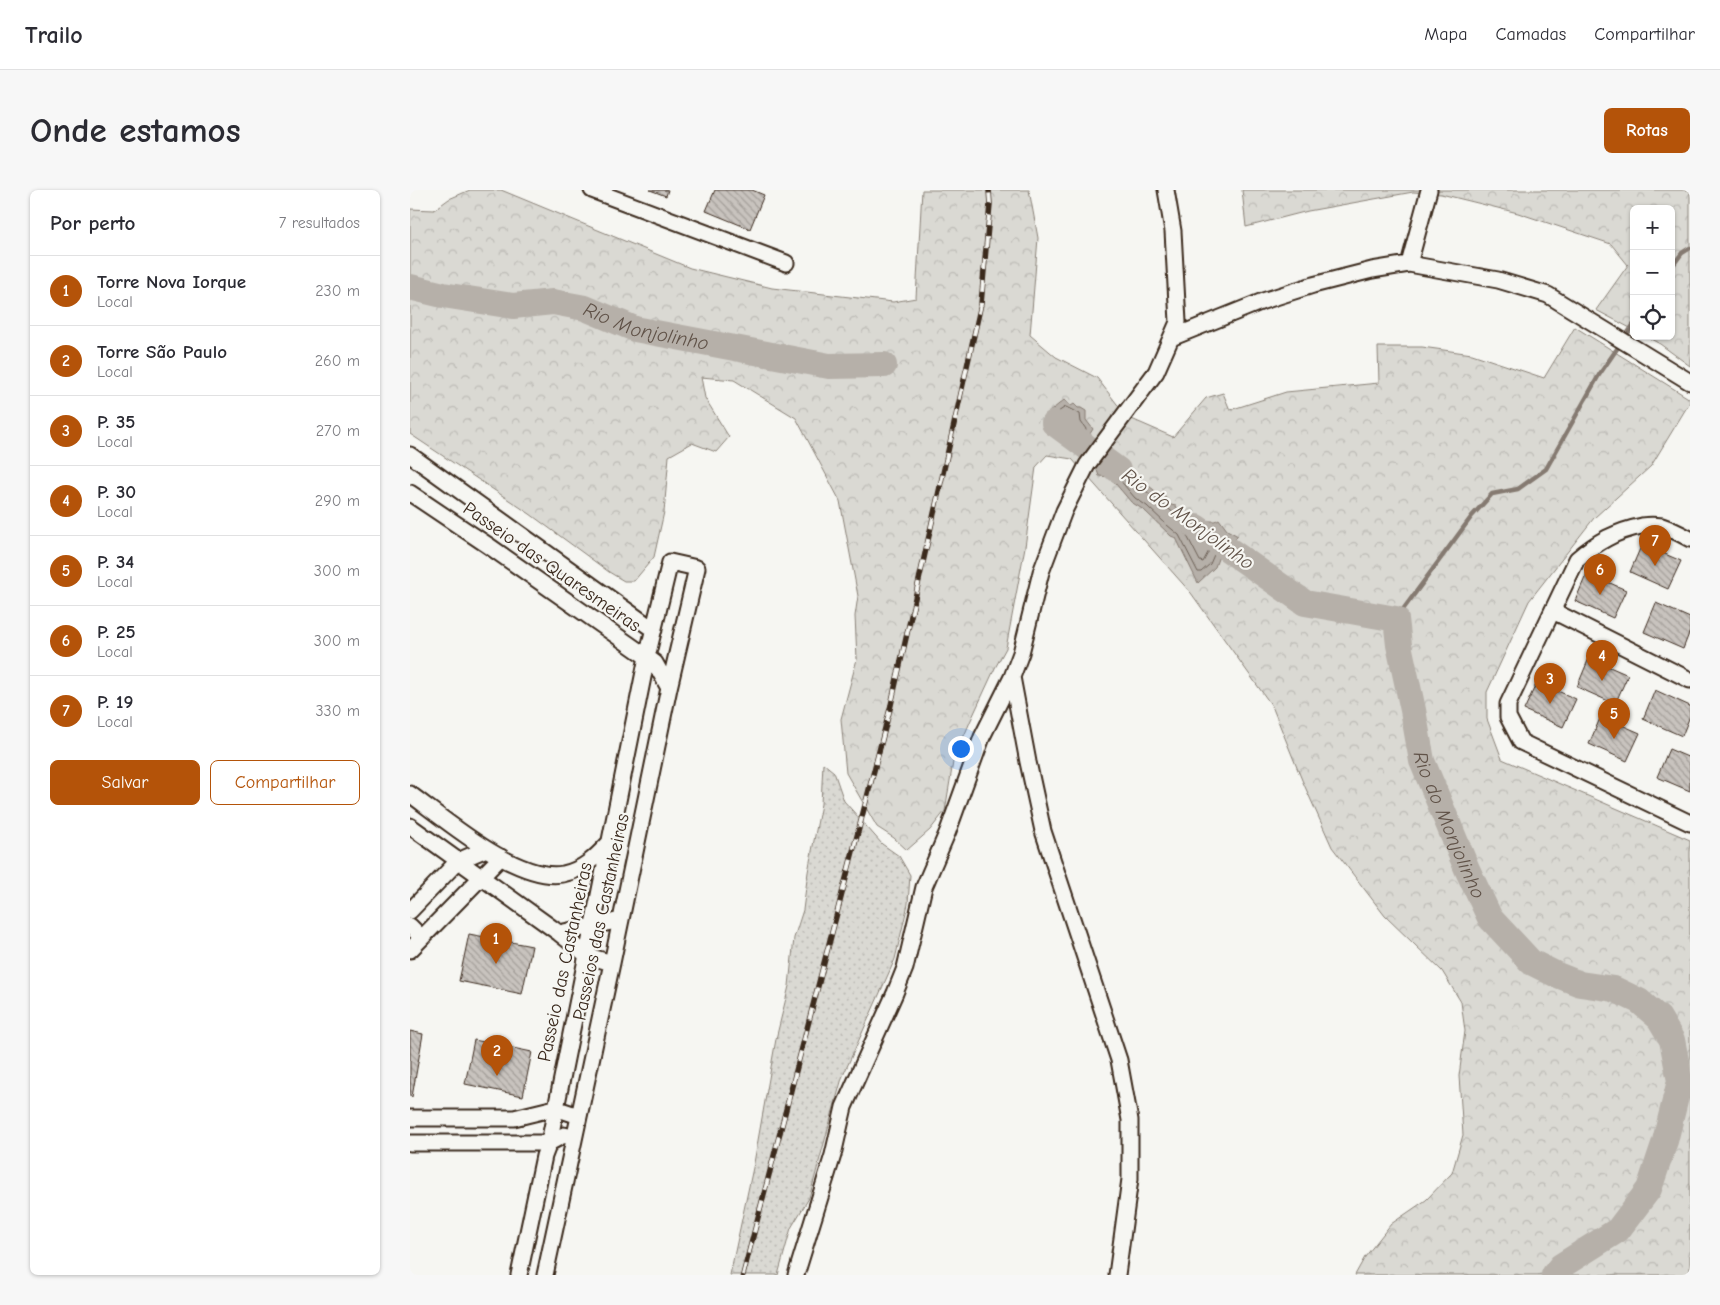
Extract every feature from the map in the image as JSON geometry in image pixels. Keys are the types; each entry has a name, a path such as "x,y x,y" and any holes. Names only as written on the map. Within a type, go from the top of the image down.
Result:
{"street":[{"path":"592,190 786,263"},
{"path":"796,1275 833,1155 844,1107 902,976 924,887 948,831 982,737 1012,677 1021,653 1041,572 1064,511 1087,465 1156,372 1178,322 1173,231 1166,190"},
{"path":"1409,264 1429,190"},
{"path":"1171,338 1263,301 1313,285 1372,270 1409,264 1498,280 1548,295 1592,320 1690,382"},
{"name":"Passeio das Quaresmeiras","path":"410,455 654,630"},
{"name":"Passeio das Quaresmeiras","path":"410,493 648,657 670,562"},
{"path":"1690,539 1660,526 1650,525 1620,531 1597,543 1578,559 1508,704 1508,717 1521,742 1690,823"},
{"name":"Passeios das Castanheiras","path":"545,1275 612,963 668,688 696,568 670,562"},
{"path":"1554,611 1690,680"},
{"path":"648,657 655,664 668,688"},
{"name":"Passeio das Castanheiras","path":"519,1275 588,956 648,657"},
{"path":"1012,677 1043,831 1119,1060 1130,1120 1130,1179 1117,1275"},
{"path":"410,794 486,849 530,872 562,874 573,871 592,861 610,841"},
{"path":"410,826 588,956 612,963"},
{"path":"410,911 458,861 486,849"},
{"path":"410,950 501,857"},
{"path":"601,887 627,891"},
{"path":"559,933 621,920"},
{"path":"410,926 422,938"},
{"path":"410,1118 514,1118 555,1108 579,1116"},
{"path":"512,1143 515,1129 514,1118"},
{"path":"546,1150 564,1135 574,1138"},
{"path":"410,1143 512,1143 546,1150 569,1164"}],"green space":[{"path":"470,190 501,190 690,268 772,288 893,302 916,298 922,190 1029,190 1038,238 1030,335 1056,357 1097,378 1127,417 1173,437 1206,398 1223,393 1230,410 1286,392 1379,383 1378,347 1422,347 1472,354 1544,378 1575,327 1690,399 1690,402 1651,466 1594,518 1529,601 1487,692 1487,719 1502,759 1690,840 1690,1275 1355,1275 1365,1257 1391,1224 1426,1200 1452,1173 1463,1135 1459,1076 1465,1031 1461,1002 1442,971 1385,916 1332,847 1272,706 1191,593 1072,459 1047,455 1036,467 1025,547 1006,648 995,668 953,762 945,811 930,830 907,850 894,838 877,827 846,773 841,719 857,659 855,616 858,596 840,501 796,418 734,380 701,377 705,398 729,437 716,452 692,443 669,456 664,512 654,557 634,581 624,581 609,572 530,514 410,434 410,209 434,210 449,199"},
{"path":"1242,190 1690,190 1690,366 1652,340 1675,340 1675,205 1630,205 1630,328 1596,310 1628,265 1611,244 1518,213 1441,194 1413,192 1308,211 1246,227"},
{"path":"823,763 834,772 844,801 882,844 899,856 910,875 908,904 895,959 842,1078 809,1198 791,1228 778,1275 730,1275 754,1163 776,1039 789,986 794,938 803,910 821,804"}],"water":[{"path":"1064,400 1071,406 1074,404 1086,411 1086,420 1093,429 1086,440 1074,433 1061,433 1047,426 1048,413"},
{"path":"1101,449 1117,456 1121,463 1128,465 1134,476 1159,496 1165,497 1171,505 1176,506 1183,513 1197,519 1201,516 1210,521 1219,519 1227,530 1238,536 1220,553 1215,567 1198,583 1176,538 1171,536 1144,510 1131,502 1110,477 1099,476 1094,462"}],"building":[{"path":"650,190 668,190 666,196"},
{"path":"715,190 752,190 764,195 750,229 706,211"},
{"path":"1642,544 1681,561 1668,589 1630,572"},
{"path":"1587,573 1626,590 1613,618 1575,601"},
{"path":"1656,603 1690,618 1690,631 1683,649 1644,632"},
{"path":"1589,658 1628,675 1615,704 1577,687"},
{"path":"1537,682 1576,699 1563,727 1524,710"},
{"path":"1655,690 1690,706 1690,716 1682,736 1643,719"},
{"path":"1601,716 1640,733 1627,761 1589,744"},
{"path":"1669,749 1690,758 1690,791 1657,777"},
{"path":"469,934 532,946 522,994 459,981"},
{"path":"410,1031 423,1034 412,1097 410,1096"},
{"path":"474,1040 532,1052 523,1096 465,1084"}],"waterway":[{"path":"1675,263 1682,253 1690,248"},
{"name":"Rio Monjolinho","path":"410,287 443,295 513,306 553,302 585,308 635,329 829,366 884,365"},
{"path":"1396,619 1472,516 1492,494 1518,489 1546,469 1599,375 1630,330"},
{"name":"Rio do Monjolinho","path":"1054,423 1118,470"},
{"name":"Rio do Monjolinho","path":"1196,527 1305,603 1396,619 1399,645 1422,761 1467,869 1490,918 1531,962 1580,984 1614,989 1639,1001 1659,1018 1672,1040 1680,1081 1665,1141 1649,1189 1618,1230 1561,1266 1554,1275"}],"railway":[{"path":"743,1275 891,705 981,304 990,204 989,190"}],"place":[{"name":"P. 19","path":"1655,566"},
{"name":"P. 25","path":"1600,595"},
{"name":"P. 30","path":"1602,681"},
{"name":"P. 35","path":"1550,704"},
{"name":"P. 34","path":"1614,739"},
{"name":"Torre Nova Iorque","path":"496,964"},
{"name":"Torre São Paulo","path":"497,1076"}]}
